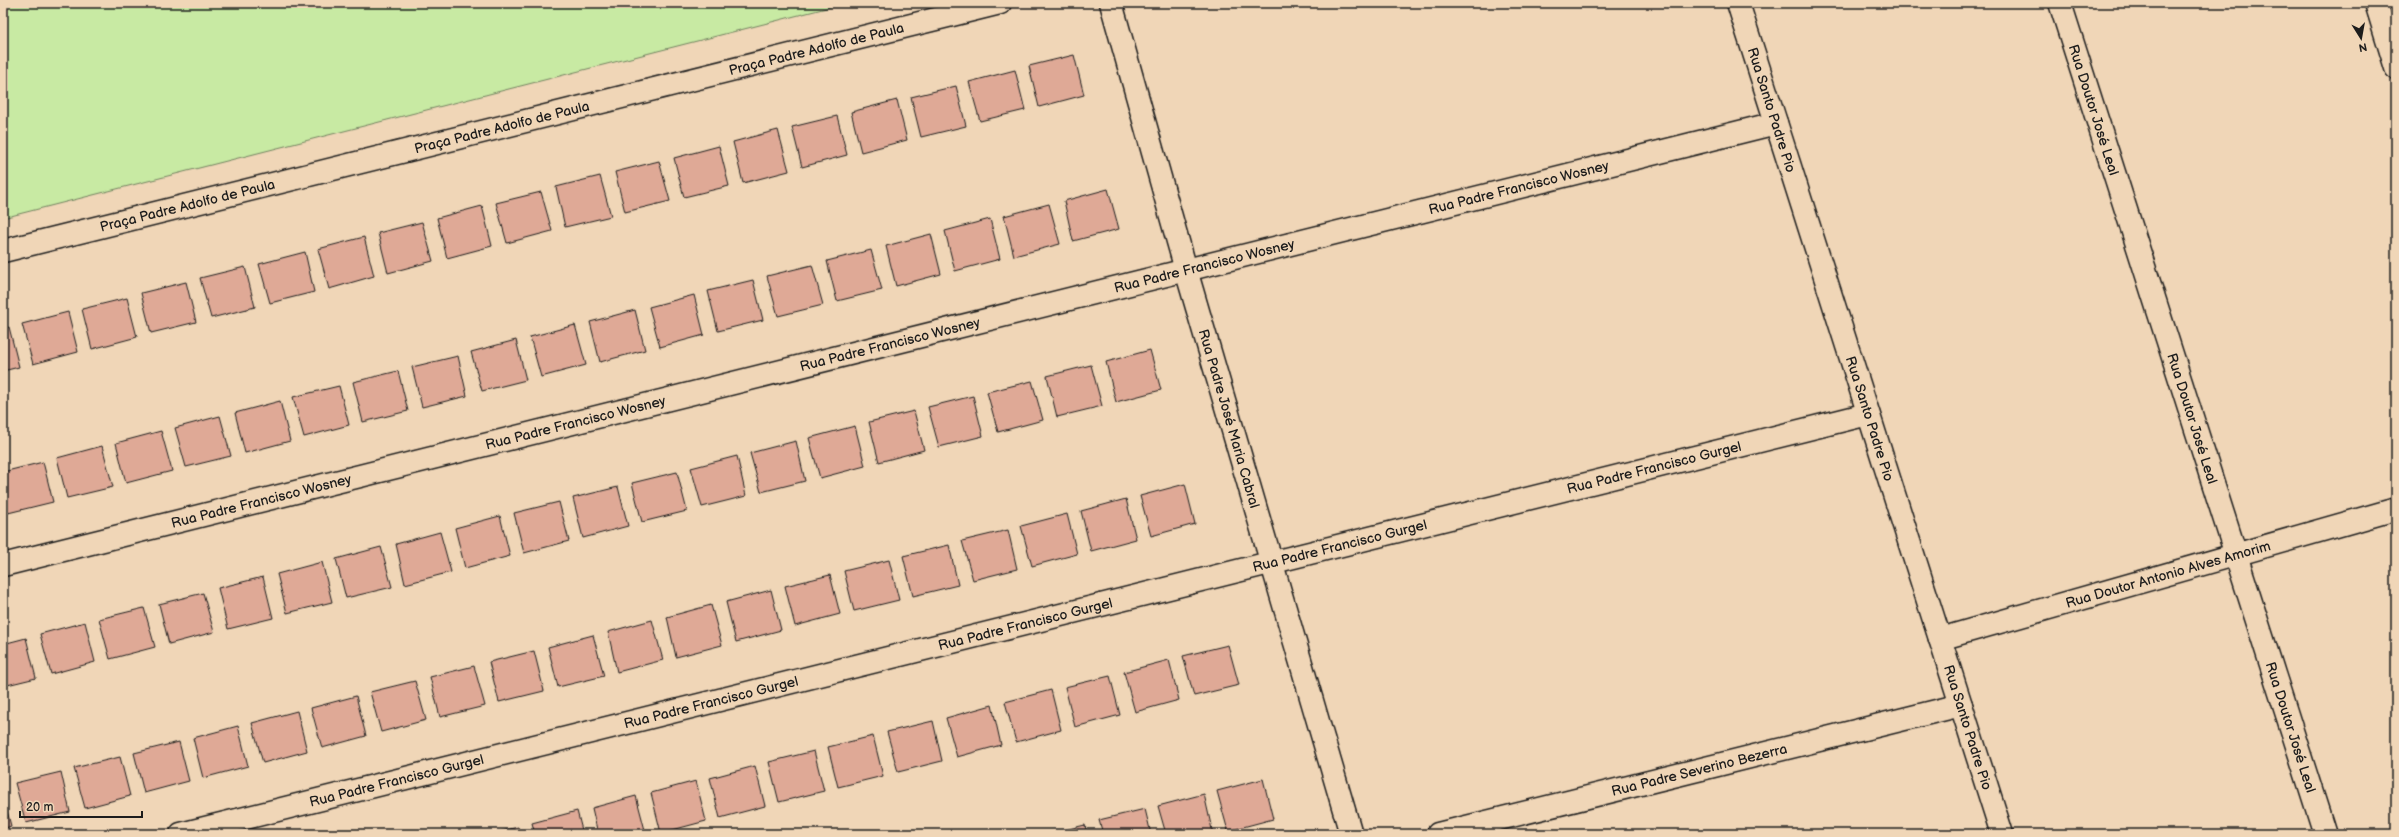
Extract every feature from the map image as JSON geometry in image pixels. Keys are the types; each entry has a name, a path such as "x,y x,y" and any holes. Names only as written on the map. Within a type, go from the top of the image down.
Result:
{"street":[{"name":"Praça Padre Adolfo de Paula","path":"3,251 1000,3"},
{"name":"Rua Padre José Maria Cabral","path":"1111,3 1186,270 1351,834"},
{"name":"Rua Santo Padre Pio","path":"1738,3 2002,834"},
{"name":"Rua Doutor José Leal","path":"2060,3 2325,834"},
{"path":"2376,3 2396,68"},
{"name":"Rua Padre Francisco Wosney","path":"3,564 1776,123"},
{"name":"Rua Padre Francisco Gurgel","path":"182,834 1868,414"},
{"name":"Rua Doutor Antonio Alves Amorim","path":"1940,639 2396,509"},
{"name":"Rua Padre Severino Bezerra","path":"1438,834 1961,705"}],"green space":[{"path":"3,3 846,3 3,218"}],"building":[{"path":"1074,55 1084,95 1039,107 1029,66"},
{"path":"1015,70 1025,110 980,121 969,82"},
{"path":"956,86 966,126 921,137 911,97"},
{"path":"897,100 907,140 861,152 851,112"},
{"path":"837,116 847,155 802,167 792,127"},
{"path":"778,130 789,171 743,183 733,142"},
{"path":"719,146 729,186 684,197 674,158"},
{"path":"659,161 670,201 625,212 615,172"},
{"path":"600,176 611,216 565,227 556,187"},
{"path":"1108,189 1119,229 1073,241 1064,201"},
{"path":"541,192 552,231 507,243 496,203"},
{"path":"1049,204 1060,244 1014,256 1004,216"},
{"path":"482,206 492,246 447,258 437,218"},
{"path":"990,219 1000,259 955,271 945,231"},
{"path":"422,222 433,261 388,273 378,233"},
{"path":"931,234 941,274 896,286 886,246"},
{"path":"364,237 374,276 329,289 318,249"},
{"path":"871,250 882,290 837,301 827,261"},
{"path":"305,252 314,292 270,303 259,264"},
{"path":"812,265 823,305 778,316 767,276"},
{"path":"245,267 255,307 211,318 200,278"},
{"path":"753,280 763,320 718,331 708,291"},
{"path":"186,282 196,322 151,333 141,293"},
{"path":"694,295 704,335 660,347 649,307"},
{"path":"127,298 137,337 92,349 82,309"},
{"path":"635,310 645,350 600,362 590,322"},
{"path":"68,312 78,352 33,364 22,324"},
{"path":"575,325 586,365 541,377 530,337"},
{"path":"9,327 19,367 3,371 3,329"},
{"path":"516,340 526,380 482,391 471,352"},
{"path":"1150,350 1161,390 1116,402 1106,362"},
{"path":"458,356 467,396 422,407 412,367"},
{"path":"1091,365 1102,406 1057,417 1047,376"},
{"path":"398,371 408,411 363,422 353,382"},
{"path":"1032,381 1043,420 998,432 987,392"},
{"path":"339,386 349,425 304,437 293,397"},
{"path":"973,396 983,436 939,447 928,407"},
{"path":"280,401 290,441 245,453 235,413"},
{"path":"914,411 924,450 879,462 869,422"},
{"path":"220,416 231,456 186,467 175,428"},
{"path":"855,426 865,466 820,478 809,438"},
{"path":"161,431 172,471 126,483 116,443"},
{"path":"796,441 805,481 761,492 750,453"},
{"path":"102,446 113,487 67,498 57,458"},
{"path":"737,456 746,496 702,507 691,468"},
{"path":"43,462 53,502 8,513 3,493 3,472"},
{"path":"677,472 687,511 642,522 632,483"},
{"path":"1185,484 1195,524 1151,536 1140,496"},
{"path":"618,487 628,526 583,538 573,498"},
{"path":"1126,499 1136,539 1091,551 1081,511"},
{"path":"559,502 569,541 524,553 514,513"},
{"path":"1067,514 1077,554 1032,566 1021,526"},
{"path":"500,516 510,556 465,568 455,528"},
{"path":"1008,530 1017,569 973,580 962,541"},
{"path":"440,532 451,572 405,584 396,544"},
{"path":"949,545 958,585 913,596 903,556"},
{"path":"381,547 392,587 346,598 336,559"},
{"path":"889,560 899,600 854,611 844,571"},
{"path":"322,562 332,602 287,613 277,574"},
{"path":"830,575 840,614 795,626 785,586"},
{"path":"263,577 273,618 228,629 218,588"},
{"path":"771,590 781,630 736,642 726,602"},
{"path":"203,593 214,632 169,644 159,604"},
{"path":"711,605 722,645 676,657 667,617"},
{"path":"144,608 155,647 110,659 99,619"},
{"path":"652,620 663,660 617,672 608,632"},
{"path":"85,622 95,662 51,674 40,634"},
{"path":"593,635 604,676 558,687 548,647"},
{"path":"26,638 36,678 3,686 3,644"},
{"path":"1228,645 1239,685 1194,696 1183,656"},
{"path":"534,651 544,691 499,702 489,662"},
{"path":"1169,660 1179,700 1135,712 1124,672"},
{"path":"474,666 485,706 440,717 430,677"},
{"path":"1110,676 1120,715 1075,727 1065,687"},
{"path":"415,681 426,720 381,732 370,692"},
{"path":"1051,690 1061,730 1016,742 1005,702"},
{"path":"356,696 366,736 322,748 311,708"},
{"path":"992,705 1001,745 957,757 946,718"},
{"path":"297,711 307,751 263,763 252,723"},
{"path":"933,721 942,761 898,772 887,732"},
{"path":"238,726 248,766 203,778 193,738"},
{"path":"873,736 883,776 838,787 828,747"},
{"path":"179,742 189,781 144,793 134,753"},
{"path":"814,751 824,791 779,802 769,762"},
{"path":"120,757 130,796 85,808 74,768"},
{"path":"755,766 765,806 720,818 710,778"},
{"path":"61,772 70,812 26,823 15,783"},
{"path":"1263,779 1273,819 1228,831 1217,791"},
{"path":"696,781 706,821 661,833 651,793"},
{"path":"1204,794 1213,834 1166,834 1158,806"},
{"path":"3,795 11,826 3,829"},
{"path":"636,796 646,834 598,834 592,808"},
{"path":"1145,809 1151,834 1103,834 1099,820"},
{"path":"577,811 583,834 535,834 532,823"},
{"path":"1085,825 1087,834 1048,834"},
{"path":"518,827 520,834 490,834"}]}
